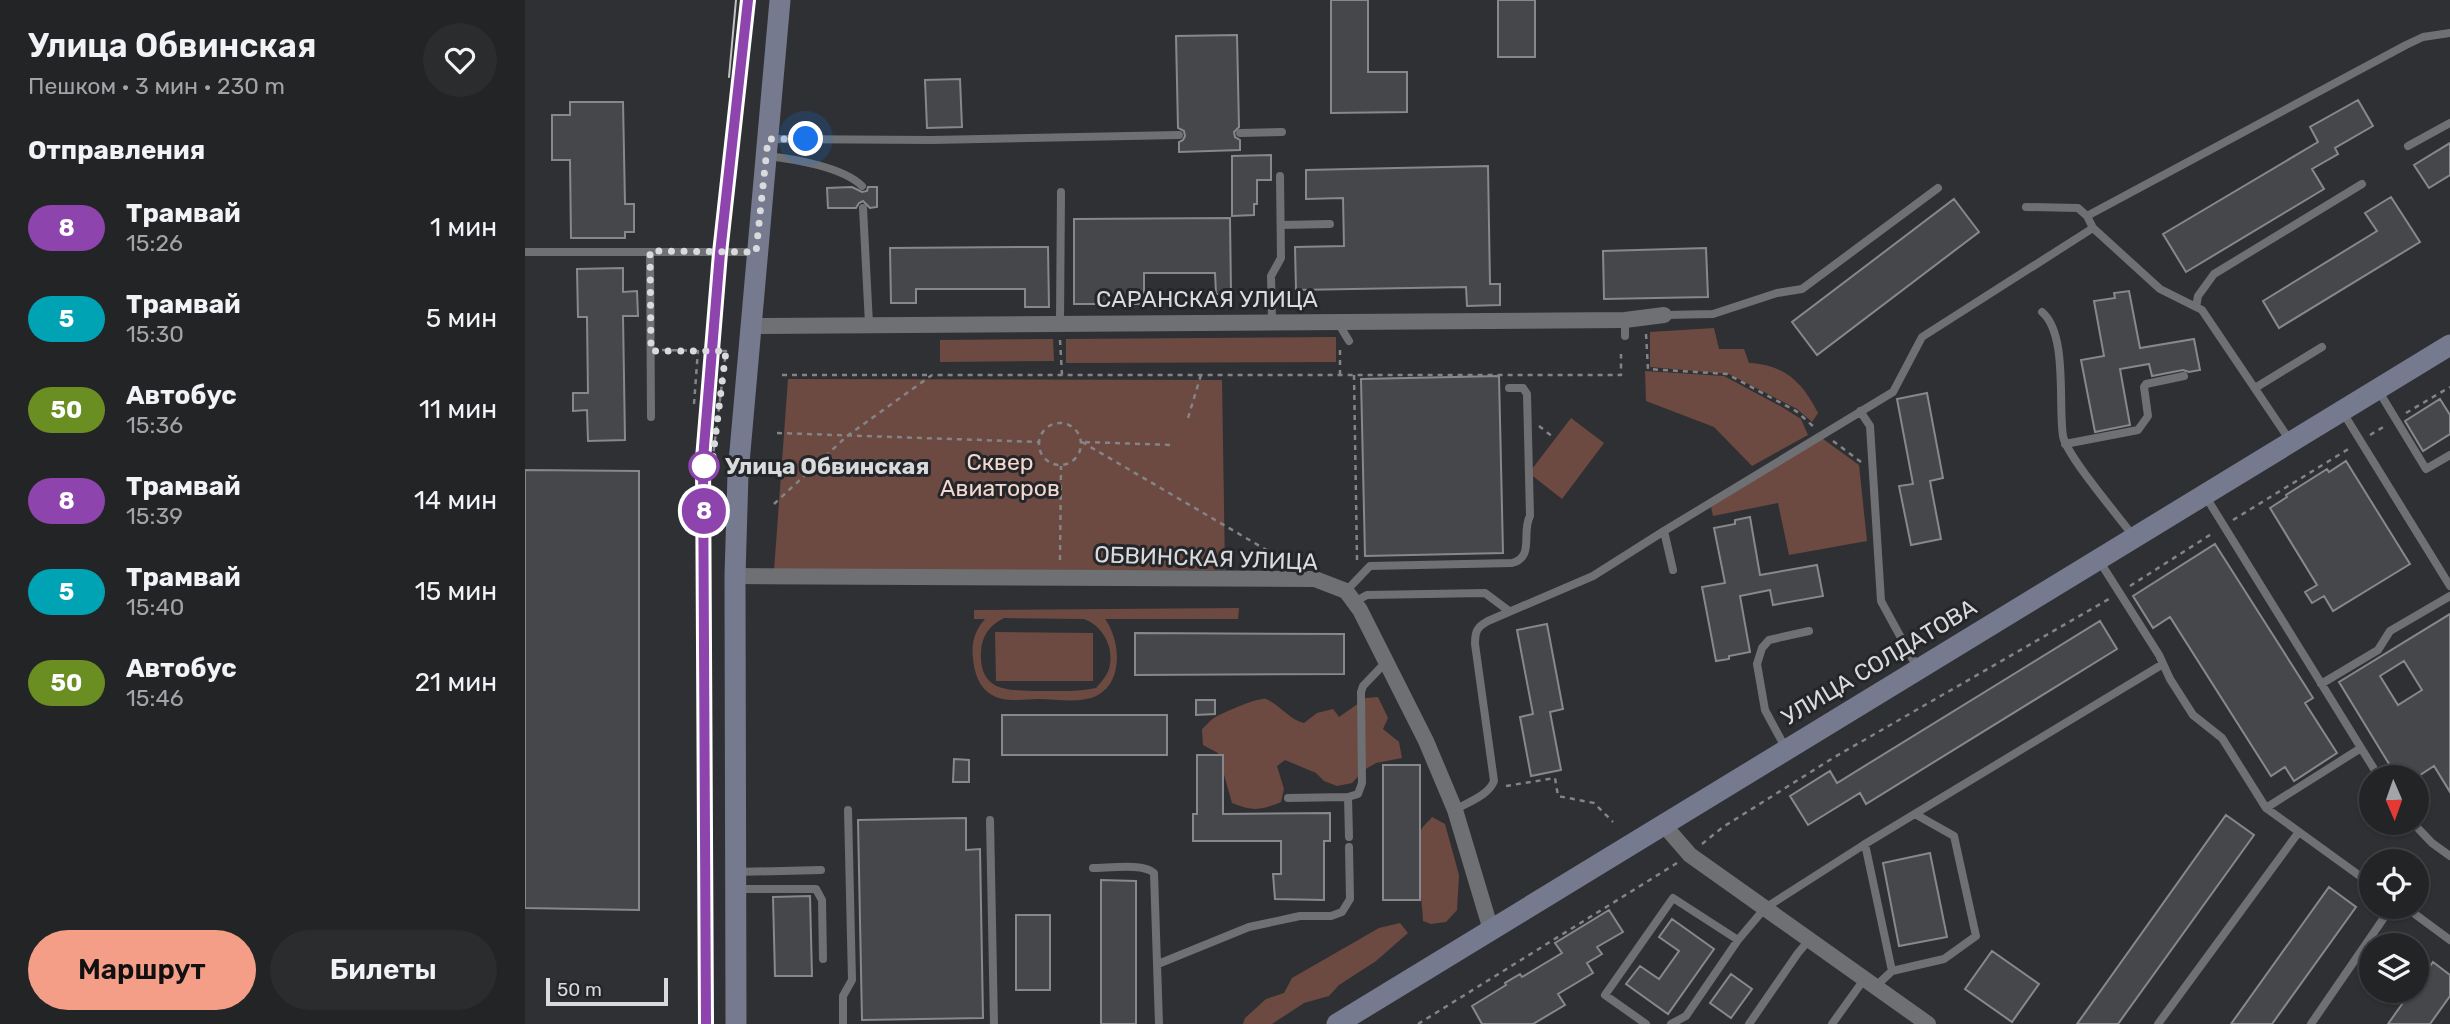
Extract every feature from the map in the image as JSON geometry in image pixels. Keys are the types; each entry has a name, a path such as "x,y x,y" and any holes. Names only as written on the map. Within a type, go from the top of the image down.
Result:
{"main road":[{"path":"736,1024 738,474 780,0"},
{"name":"УЛИЦА СОЛДАТОВА","path":"1337,1024 2450,345"}],"street":[{"name":"САРАНСКАЯ УЛИЦА","path":"751,326 1337,321 1625,329 1664,315"},
{"name":"ОБВИНСКАЯ УЛИЦА","path":"736,576 1315,579 1351,596"},
{"path":"1351,596 1426,741 1455,810 1491,930"},
{"path":"1663,824 1690,855 1928,1024"}],"lane":[{"path":"2087,216 2406,45 2423,37 2450,33"},
{"path":"2408,146 2450,123"},
{"path":"1240,133 1282,132"},
{"path":"767,147 931,140 1179,135"},
{"path":"767,147 855,180 862,187"},
{"path":"1272,321 1271,276 1281,258 1280,176"},
{"path":"2196,307 2198,296 2214,274 2362,184"},
{"path":"1664,315 1713,314 1777,293 1802,289 1938,188"},
{"path":"1060,323 1061,192"},
{"path":"2025,207 2078,208 2087,216 2093,228 2160,289 2202,310 2291,442"},
{"path":"863,208 869,324"},
{"path":"1280,225 1330,224"},
{"path":"1455,810 1492,787 1493,773 1475,633 1478,627 1593,576 1893,392 1922,337 2093,228"},
{"path":"650,251 651,417"},
{"path":"525,252 756,252"},
{"path":"2042,312 2052,323 2058,350 2065,444 2134,537"},
{"path":"1337,321 1347,339"},
{"path":"2255,388 2322,347"},
{"path":"2065,444 2138,430 2148,416 2144,387 2146,384 2184,376"},
{"path":"1351,596 1370,566 1512,563 1520,561 1525,555 1525,524 1530,516 1527,394 1524,388 1509,388"},
{"path":"2378,389 2426,469 2450,456"},
{"path":"1860,411 1870,426 1881,601 1918,669"},
{"path":"2342,411 2450,586"},
{"path":"2204,494 2372,765"},
{"path":"1664,531 1673,570"},
{"path":"2099,559 2193,715 2222,738 2266,808 2359,876"},
{"path":"1351,596 1485,593 1509,611"},
{"path":"2321,684 2378,650 2391,631 2450,596"},
{"path":"1786,749 1765,710 1757,664 1762,648 1769,640 1809,631"},
{"path":"1288,798 1348,797 1358,794 1362,783 1361,692 1363,686 1387,662"},
{"path":"1671,1024 1686,1016 1738,940 1765,908 1865,844 2164,664"},
{"path":"2266,808 2361,748"},
{"path":"1348,797 1349,837"},
{"path":"843,1024 842,996 852,980 848,810"},
{"path":"1832,1024 1870,982 1892,971 1944,958 1976,936 1954,836 1915,814"},
{"path":"990,820 995,1024"},
{"path":"2158,1024 2298,833"},
{"path":"2424,835 2450,856"},
{"path":"1865,844 1892,971"},
{"path":"1158,964 1249,928 1300,916 1342,912 1347,908 1350,899 1349,847"},
{"path":"1093,868 1140,867 1150,868 1154,873 1159,1024"},
{"path":"736,880 821,870"},
{"path":"736,880 817,889 821,900 823,959"},
{"path":"1646,1024 1605,995 1673,898 1738,940"},
{"path":"2311,1024 2383,919"},
{"path":"2422,919 2450,940"},
{"path":"1749,1024 1810,939"}],"path":[{"path":"1060,323 1062,375"},
{"path":"1625,329 1646,331 1647,369 1727,374 1796,411 1822,435 1873,471"},
{"path":"1340,375 1340,336 1347,339"},
{"path":"694,404 698,350"},
{"path":"712,404 718,350"},
{"path":"651,351 726,351 711,472"},
{"path":"782,375 1621,375 1621,354"},
{"path":"774,504 847,436 932,375"},
{"path":"1188,418 1201,375"},
{"path":"1354,375 1357,560 1364,572"},
{"path":"1420,1024 1690,855 1723,827 1833,758 2120,593 2450,387"},
{"path":"1057,423 1064,423 1076,429 1082,448 1074,461 1061,466 1054,465 1042,456 1039,442 1045,430 1057,423"},
{"path":"777,433 1039,442"},
{"path":"1082,442 1171,445"},
{"path":"1082,442 1315,579"},
{"path":"1060,578 1061,466"},
{"path":"1492,787 1555,778 1558,796 1594,803 1612,822"}],"green space":[{"path":"1714,328 1719,349 1744,349 1749,363 1773,367 1799,384 1818,413 1812,422 1797,409 1729,374 1650,367 1650,332"},
{"path":"1336,337 1336,362 1066,363 1066,339"},
{"path":"1053,339 1054,361 940,362 940,340"},
{"path":"1645,371 1724,376 1801,419 1808,435 1752,466 1714,427 1646,401"},
{"name":"Сквер Авиаторов","path":"788,379 1222,380 1225,570 774,571"},
{"path":"1571,418 1604,443 1562,499 1529,473"},
{"path":"1819,436 1859,465 1867,541 1789,555 1778,503 1713,516 1710,502"},
{"path":"1239,608 1238,619 1105,619 1116,648 1116,670 1112,680 1106,689 1092,698 1069,700 1009,700 987,692 976,674 973,652 974,637 985,619 974,619 974,610","holes":["1004,618 1084,619 1102,632 1109,646 1108,672 1096,688 1062,691 1009,689 991,683 985,676 981,652 983,641 990,628"]},
{"path":"995,632 1093,633 1093,681 996,681"},
{"path":"1378,697 1388,718 1383,729 1399,742 1402,758 1376,763 1364,770 1352,783 1337,786 1324,781 1316,773 1285,760 1277,766 1284,789 1281,802 1267,807 1251,809 1232,803 1218,753 1203,745 1202,729 1211,720 1256,700 1266,699 1304,723 1317,713 1333,709 1339,717 1366,698"},
{"path":"1432,817 1445,824 1459,875 1457,910 1446,922 1431,924 1423,921 1418,848 1421,830"},
{"path":"1400,923 1408,933 1376,961 1339,985 1329,996 1304,1003 1272,1024 1243,1024 1245,1018 1266,999 1284,993 1292,978 1379,928"}],"building":[{"path":"1331,0 1368,0 1368,72 1407,72 1407,112 1331,113"},
{"path":"1498,0 1535,0 1535,57 1498,57"},
{"path":"1237,35 1239,127 1234,132 1235,137 1240,140 1240,150 1179,152 1179,142 1185,136 1184,131 1178,128 1176,36"},
{"path":"960,79 962,127 927,128 925,80"},
{"path":"2358,100 2373,126 2335,148 2338,154 2312,169 2324,189 2186,272 2163,234 2318,142 2310,127"},
{"path":"570,102 623,102 625,204 634,204 634,232 625,232 625,238 571,238 570,160 552,160 552,115 570,115"},
{"path":"2450,143 2450,175 2429,188 2414,165"},
{"path":"1271,155 1271,180 1257,180 1254,215 1232,216 1232,156"},
{"path":"1488,166 1490,284 1500,284 1500,305 1467,306 1466,287 1296,290 1295,247 1344,246 1343,198 1306,199 1306,170"},
{"path":"852,187 862,192 867,191 868,187 877,187 877,207 870,208 863,201 856,208 828,208 827,188"},
{"path":"2391,197 2420,242 2279,328 2263,301 2377,231 2365,213"},
{"path":"1954,199 1979,232 1817,355 1792,322"},
{"path":"1230,218 1231,294 1216,294 1215,273 1144,273 1144,304 1074,304 1074,219"},
{"path":"1048,247 1049,307 1025,307 1025,289 916,289 916,303 891,303 890,248"},
{"path":"1706,248 1708,297 1604,299 1603,251"},
{"path":"623,268 623,292 637,291 638,316 623,316 625,440 588,441 587,410 573,411 573,393 588,393 587,317 578,317 577,269"},
{"path":"2129,291 2140,348 2194,339 2200,370 2183,370 2152,376 2149,364 2120,369 2130,425 2095,432 2081,360 2104,356 2094,301 2115,298 2114,293"},
{"path":"1499,376 1503,553 1365,556 1361,379"},
{"path":"1927,393 1943,478 1930,481 1941,539 1911,545 1899,486 1913,484 1897,399"},
{"path":"2440,399 2450,415 2450,434 2423,451 2405,421"},
{"path":"2346,461 2410,564 2333,611 2324,596 2312,603 2305,592 2317,585 2270,508 2327,469 2329,472"},
{"path":"525,470 639,471 639,910 525,908"},
{"path":"1750,517 1760,575 1817,565 1823,596 1773,605 1770,590 1740,596 1750,652 1716,661 1702,587 1725,583 1714,528 1735,524 1735,520"},
{"path":"2215,544 2313,698 2305,703 2337,753 2294,781 2285,767 2271,776 2170,617 2153,628 2133,596"},
{"path":"2450,614 2450,792 2434,766 2429,769 2429,765 2390,765 2339,682","holes":["2404,661 2422,690 2398,705 2380,676"]},
{"path":"2100,621 2117,649 1866,804 1860,793 1808,825 1790,796 1830,771 1837,783"},
{"path":"1547,624 1563,709 1550,712 1561,770 1531,776 1520,717 1533,714 1517,630"},
{"path":"1135,633 1344,634 1344,674 1135,675"},
{"path":"1196,700 1215,700 1215,714 1196,715"},
{"path":"1002,715 1167,715 1167,755 1002,755"},
{"path":"1197,755 1223,755 1223,814 1330,813 1330,841 1324,841 1324,900 1275,899 1273,874 1281,874 1281,841 1193,841 1193,814 1197,814"},
{"path":"954,759 969,760 969,782 953,782"},
{"path":"1383,765 1420,765 1420,900 1383,900"},
{"path":"2226,815 2254,835 2118,1024 2077,1024"},
{"path":"966,818 966,850 980,849 983,1018 862,1020 858,820"},
{"path":"1930,853 1947,937 1899,946 1883,863"},
{"path":"1101,880 1136,881 1136,1024 1101,1024"},
{"path":"2329,887 2356,907 2272,1024 2231,1024"},
{"path":"810,896 812,976 775,976 773,897"},
{"path":"1609,910 1623,932 1597,947 1602,954 1587,963 1593,973 1558,994 1565,1005 1533,1024 1482,1024 1472,1006 1520,974 1522,977 1562,953 1555,943"},
{"path":"1016,915 1050,915 1050,990 1016,990"},
{"path":"1672,919 1714,949 1668,1014 1626,984 1640,966 1659,979 1679,951 1659,937"},
{"path":"1992,951 2039,984 2012,1022 1965,989"},
{"path":"2433,962 2450,975 2450,996 2430,1024 2388,1024 2403,1003 2429,1003 2429,968"},
{"path":"1731,974 1752,989 1731,1018 1710,1003"}],"tram line":[{"path":"729,77 736,0"},
{"path":"706,1024 704,459 720,253 748,0"},
{"name":"8","path":"706,1024 703,459 720,253 748,0"}],"place":[{"name":"Улица Обвинская","path":"704,466"}],"route":[{"path":"704,466 711,472 726,351 651,351 650,251 756,252 768,139 806,139"}]}
